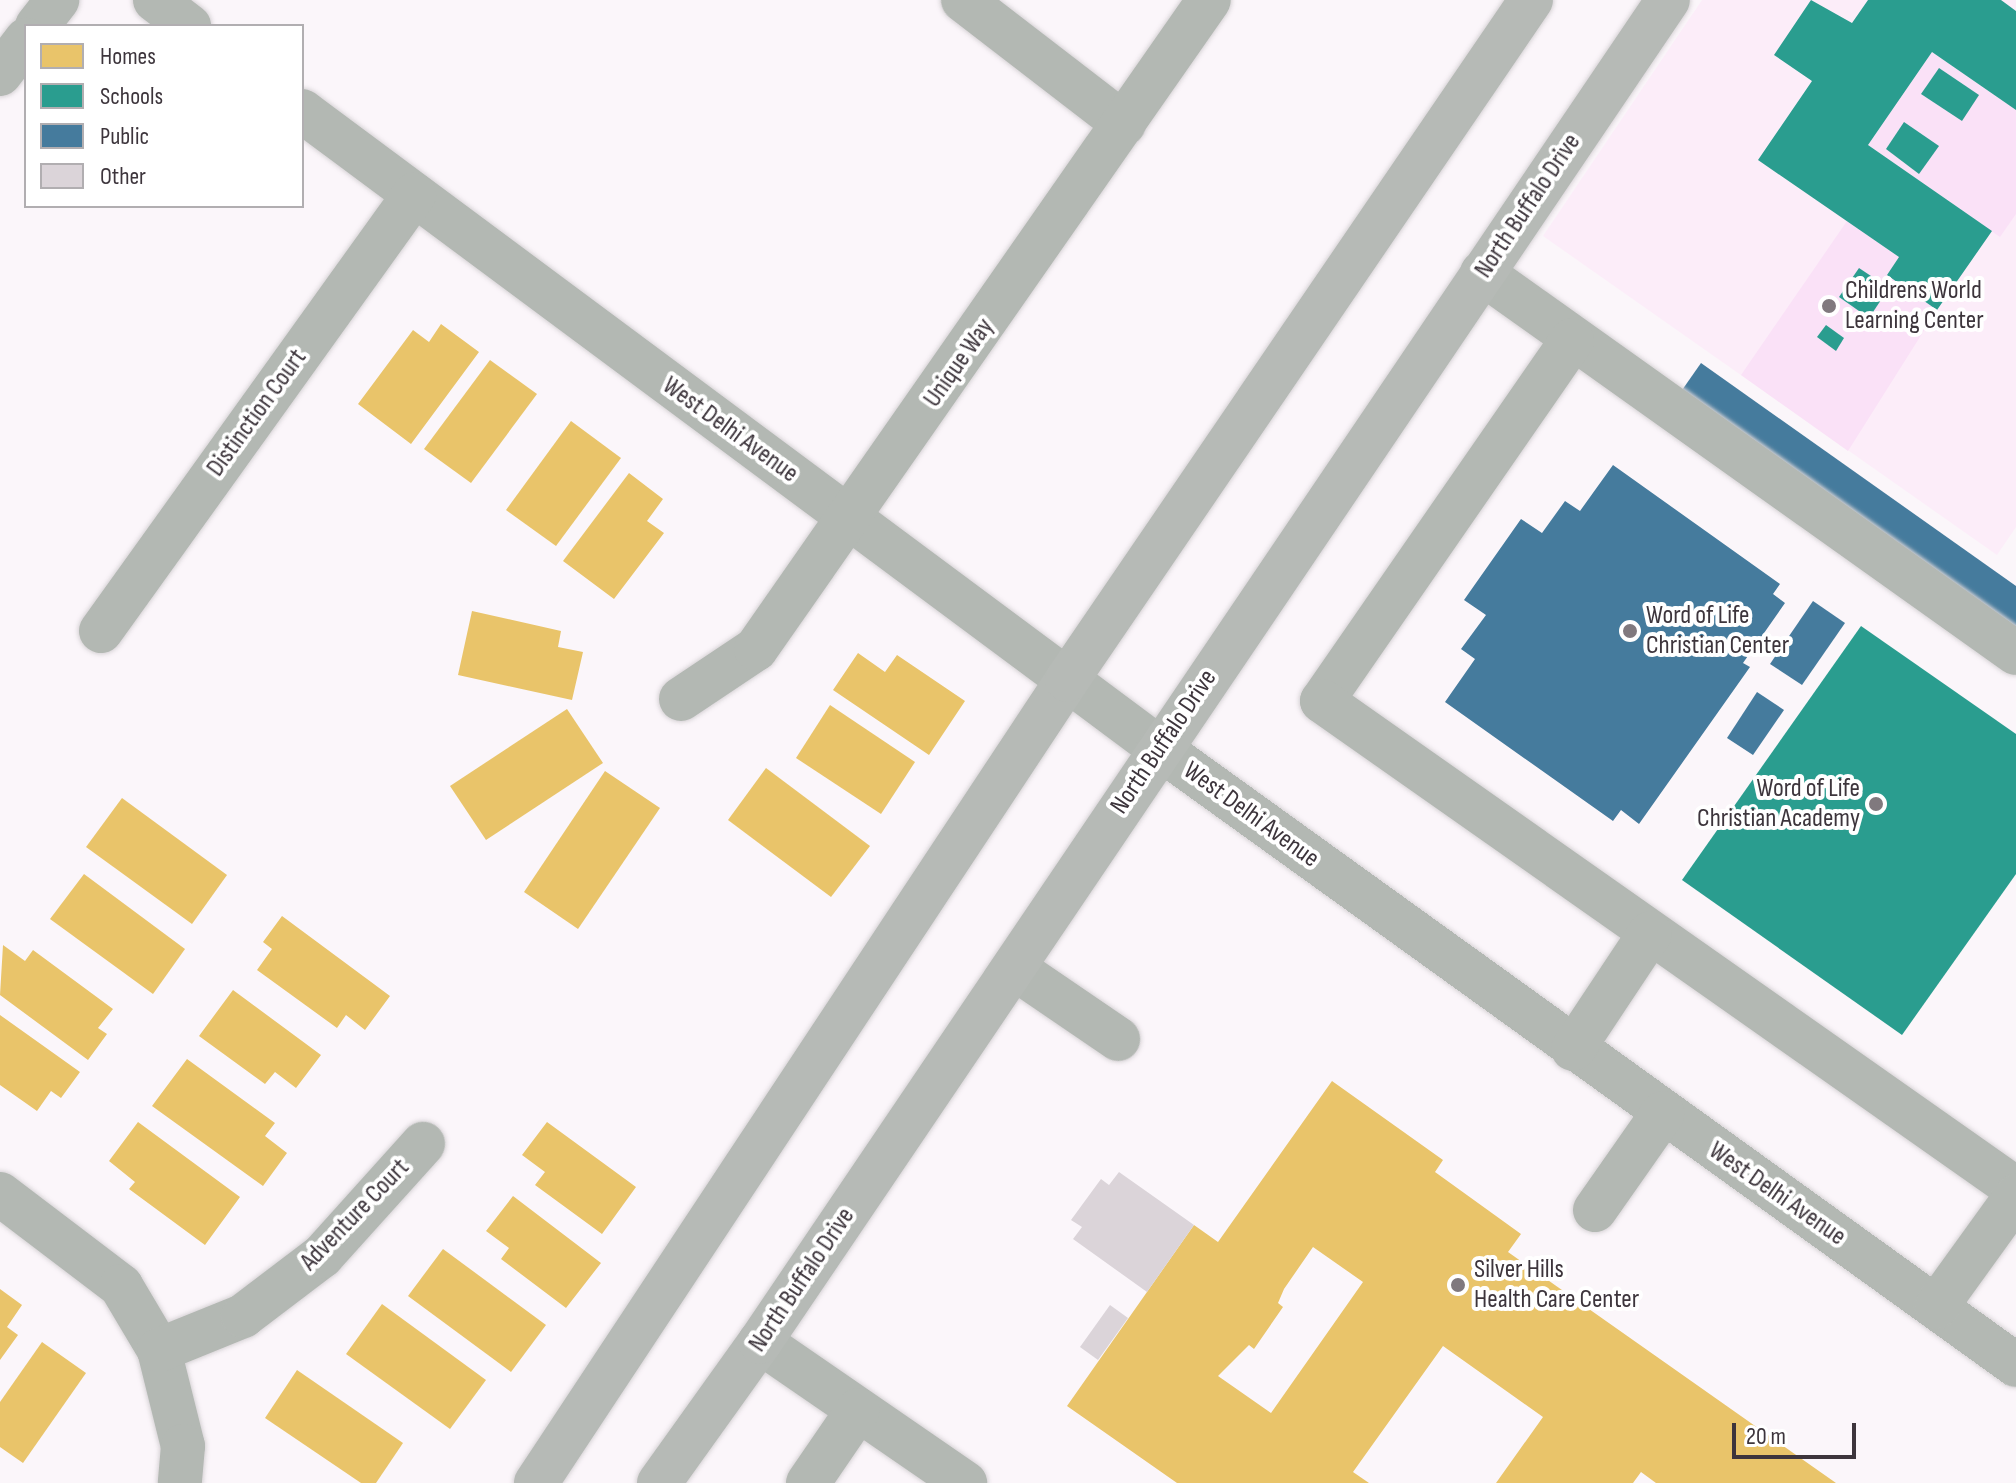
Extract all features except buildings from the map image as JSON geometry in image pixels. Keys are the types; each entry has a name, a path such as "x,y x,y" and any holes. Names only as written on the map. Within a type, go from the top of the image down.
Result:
{"main road":[{"path":"536,1483 1067,680 1531,0"},
{"name":"North Buffalo Drive","path":"659,1483 760,1342 1159,748 1668,0"}],"street":[{"path":"39,24 57,0"},
{"path":"155,0 186,24"},
{"path":"963,0 1124,124"},
{"name":"Unique Way","path":"681,699 756,649 851,518 1209,0"},
{"path":"0,74 24,43"},
{"name":"West Delhi Avenue","path":"304,112 1159,748 2016,1365"},
{"name":"Distinction Court","path":"101,631 414,195"},
{"path":"1482,273 1572,340 2016,653"},
{"path":"1572,340 1322,701 2016,1189"},
{"path":"1573,1049 1650,933"},
{"path":"1014,968 1118,1039"},
{"path":"1595,1210 1663,1113"},
{"name":"Adventure Court","path":"159,1350 243,1316 322,1256 423,1144"},
{"path":"0,1194 121,1286 159,1350 183,1446 180,1483"},
{"path":"1936,1307 2016,1196"},
{"path":"760,1342 965,1483"},
{"path":"808,1483 858,1410"}],"shaded area":[{"name":"Childrens World Learning Center","path":"1702,0 2016,0 2016,527 1997,555 1543,236"},
{"path":"1932,52 2016,110 2016,214 2000,237 1868,145"},
{"path":"1847,221 1899,257 1887,275 1937,310 1848,451 1741,375"}],"place":[{"name":"Childrens World Learning Center","path":"1829,306"},
{"name":"Word of Life Christian Center","path":"1630,631"},
{"name":"Word of Life Christian Academy","path":"1876,804"},
{"name":"Silver Hills Health Care Center","path":"1458,1285"}]}
